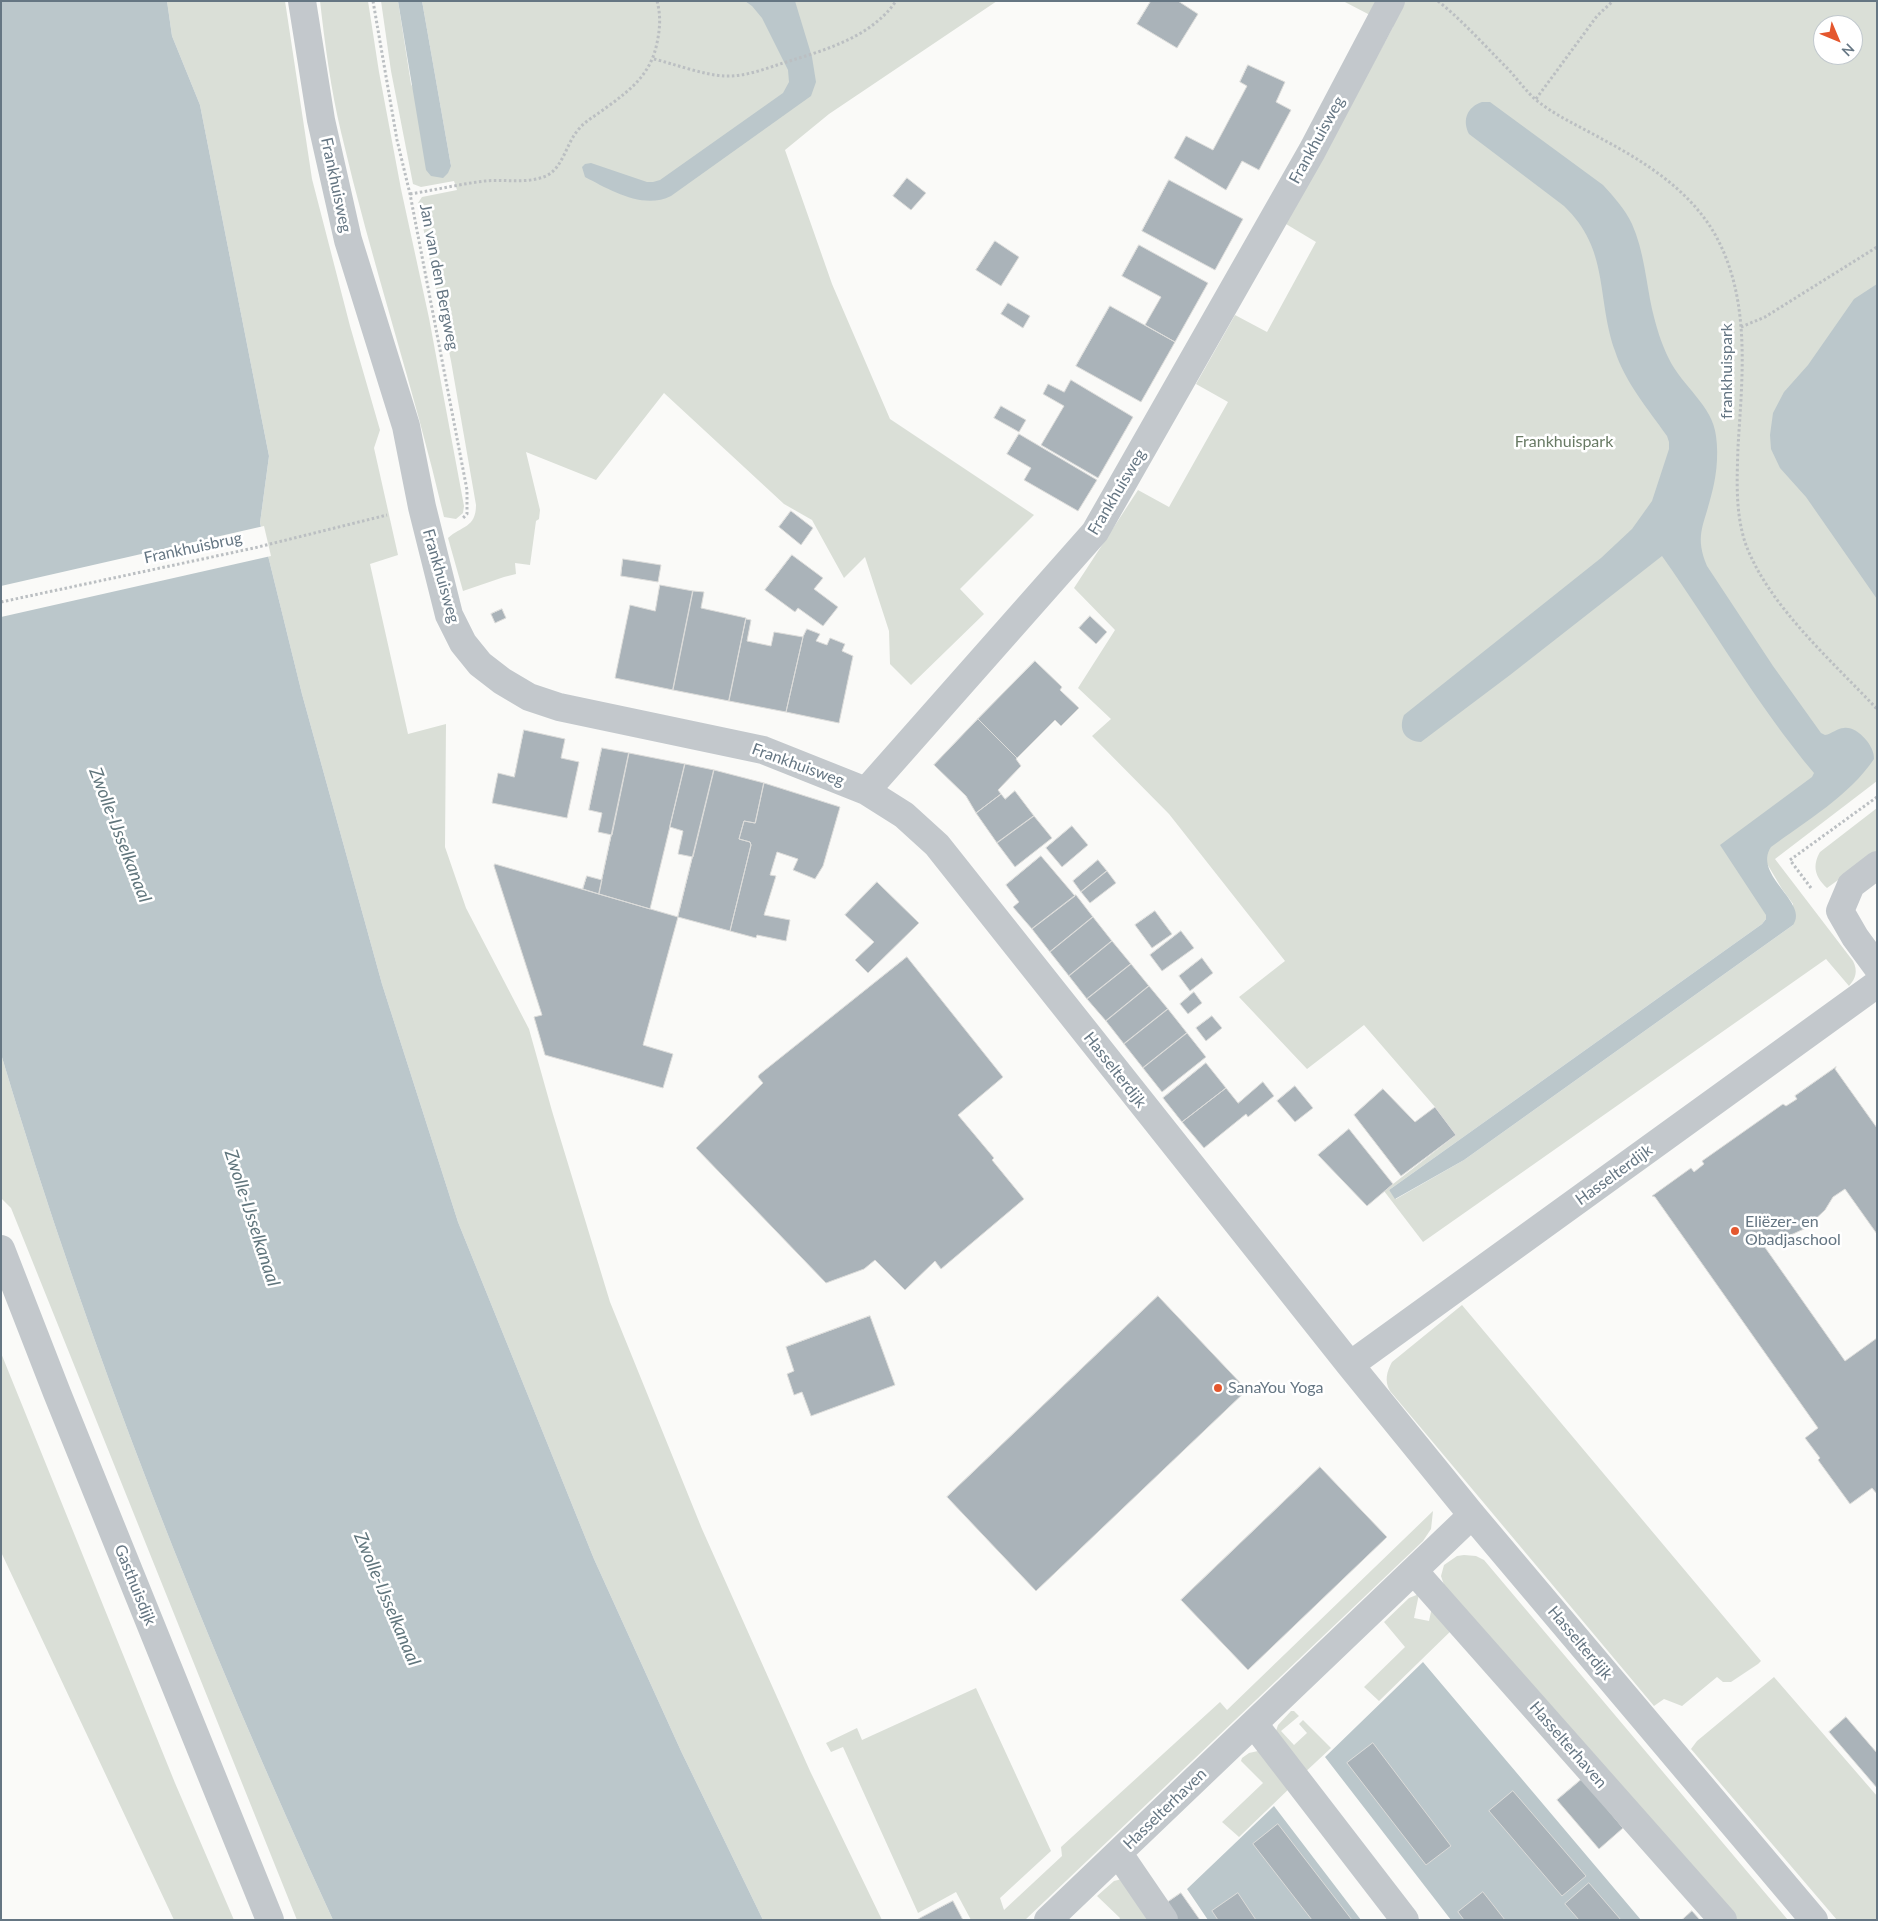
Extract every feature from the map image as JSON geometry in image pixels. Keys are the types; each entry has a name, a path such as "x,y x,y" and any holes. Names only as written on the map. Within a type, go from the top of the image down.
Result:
{"street":[{"name":"Frankhuisweg","path":"302,1 322,120 348,240 406,426 428,531 449,615 463,643 480,664 502,681 529,697 559,707 763,750 866,791 1095,532 1312,151 1392,1"},
{"name":"Hasselterdijk","path":"866,791 904,815 937,845 1350,1365 1472,1515 1814,1920"},
{"path":"1877,866 1851,885 1840,911 1855,937 1877,967"},
{"name":"Hasselterdijk","path":"1350,1365 1877,984"},
{"name":"Gasthuisdijk","path":"1,1249 270,1920"},
{"name":"Hasselterhaven","path":"1048,1920 1472,1515"},
{"name":"Hasselterhaven","path":"1414,1571 1723,1920"},
{"path":"1254,1724 1406,1920"},
{"name":"Hasselterhaven","path":"1119,1854 1164,1920"}],"path":[{"name":"Jan van den Bergweg","path":"373,1 397,140 410,194 467,490 468,514 462,520 448,526 428,531"},
{"path":"410,194 486,181 532,180 547,176 557,168 577,131 588,119 607,107 640,79 654,59 659,31 657,1"},
{"path":"654,59 724,76 741,75 821,51 848,40 886,13 896,1"},
{"name":"frankhuispark","path":"1438,1 1479,39 1536,99 1562,118 1603,140 1668,181 1688,198 1705,218 1719,241 1728,264 1736,292 1741,327 1743,360 1737,480 1739,512 1746,543 1756,568 1768,588 1794,621 1877,709"},
{"path":"1536,99 1597,16 1613,1"},
{"path":"1741,327 1764,317 1877,247"},
{"name":"Frankhuisbrug","path":"1,602 254,548 389,514"},
{"path":"1840,911 1820,899 1790,860 1877,796"}],"green space":[{"path":"167,1 285,1 312,179 350,326 380,430 374,448 398,555 370,564 408,734 446,724 445,847 466,908 529,1029 610,1302 702,1529 810,1771 882,1920 763,1920 681,1751 594,1559 458,1222 382,984 302,694 260,523 269,456 200,105 172,36"},
{"path":"320,1 368,1 401,189 429,318 464,506 463,513 456,519 444,517 353,180 334,100"},
{"path":"381,1 398,1 411,84 451,166 422,1 997,1 829,114 785,150 832,284 890,419 1034,515 960,589 984,614 911,685 890,664 889,631 865,557 844,578 812,520 784,504 664,393 596,480 526,452 540,510 539,519 536,521 530,565 515,563 516,574 463,591 448,538 471,522 476,505 451,361 418,203 422,197 457,190 454,181 421,187 413,184 391,71"},
{"name":"Frankhuispark","path":"1343,1 1877,1 1877,781 1775,859 1853,961 1856,971 1855,977 1849,986 1826,959 1423,1242 1384,1191 1456,1135 1435,1107 1364,1025 1307,1069 1239,997 1285,961 1169,814 1092,736 1111,719 1078,688 1115,630 1074,588 1138,490 1169,507 1228,402 1196,384 1235,315 1267,332 1316,242 1286,224 1393,27","holes":["1766,862 1793,904 1793,925 1464,1160 1396,1199 1389,1190 1762,924 1766,919"]},
{"path":"1877,808 1877,852 1827,888 1820,880 1816,871 1816,862 1820,852"},
{"path":"1,1054 35,1165 72,1275 152,1493 194,1601 239,1708 333,1920 297,1920 11,1208 1,1198"},
{"path":"1462,1305 1761,1661 1758,1664 1731,1682 1723,1682 1717,1677 1682,1706 1664,1699 1654,1706 1390,1391 1387,1384 1387,1376 1392,1362"},
{"path":"1,1353 175,1783 234,1920 174,1920 1,1552"},
{"path":"1433,1511 1431,1529 1423,1541 1025,1920 971,1920 956,1892 918,1913 843,1747 831,1752 826,1743 857,1728 862,1740 976,1688 1051,1851 1000,1898 1004,1910 1062,1856 1061,1847 1220,1702 1227,1710"},
{"path":"1457,1556 1476,1556 1484,1560 1788,1920 1726,1920 1444,1585 1441,1576 1444,1565"},
{"path":"1419,1594 1414,1618 1429,1621 1434,1598 1457,1625 1379,1701 1364,1687 1405,1647 1384,1622 1409,1598"},
{"path":"1774,1677 1877,1796 1877,1920 1837,1920 1691,1749 1697,1741"},
{"path":"1291,1711 1294,1711 1299,1716 1281,1731 1294,1745 1307,1733 1299,1724 1303,1720 1331,1748 1301,1776 1275,1734 1278,1725"},
{"path":"1258,1751 1293,1785 1239,1837 1222,1822 1263,1783 1241,1761 1249,1753"},
{"path":"1122,1879 1154,1920 1119,1920 1120,1918 1097,1896 1114,1881"}],"water":[{"name":"Zwolle-IJsselkanaal","path":"1,1 167,1 172,36 200,105 269,456 260,523 302,694 382,984 458,1222 594,1559 681,1751 763,1920 333,1920 285,1814 194,1601 111,1384 72,1275 35,1165 1,1054"},
{"path":"398,1 422,1 451,166 443,178 431,176 426,170"},
{"path":"745,1 795,1 812,57 816,82 811,96 671,196 660,200 638,200 627,197 585,177 582,167 585,164 591,163 647,182 660,180 783,93 789,82 788,70 762,18"},
{"path":"1482,102 1490,102 1603,185 1619,203 1632,224 1644,266 1652,309 1664,347 1675,369 1703,406 1714,425 1717,444 1716,468 1712,492 1701,532 1701,547 1707,566 1773,666 1821,733 1825,735 1844,728 1854,730 1872,748 1874,759 1840,796 1771,847 1767,857 1769,868 1794,907 1796,916 1793,925 1464,1160 1395,1199 1389,1190 1762,924 1766,919 1766,915 1720,845 1812,777 1814,773 1773,721 1662,556 1421,742 1415,741 1404,734 1402,720 1404,715 1601,558 1632,529 1652,501 1669,449 1667,436 1638,395 1619,362 1609,331 1600,274 1589,239 1579,223 1564,206 1469,134 1466,124 1467,115 1473,107"},
{"path":"1877,284 1877,599 1806,497 1780,468 1771,449 1770,435 1773,413 1784,392 1808,365 1854,299"},
{"path":"1423,1662 1641,1920 1451,1920 1325,1757"},
{"path":"1274,1806 1361,1920 1208,1920 1187,1889"}],"pier":[{"path":"264,526 271,556 1,617 1,586"}],"building":[{"path":"1151,1 1178,1 1198,14 1177,48 1137,24"},
{"path":"1248,65 1285,82 1276,102 1291,110 1259,170 1242,161 1226,190 1174,158 1186,136 1213,150 1247,86 1240,82"},
{"path":"907,178 926,193 911,210 893,196"},
{"path":"1169,180 1243,219 1215,270 1142,231"},
{"path":"995,241 1019,257 1001,286 976,270"},
{"path":"1139,245 1208,283 1175,342 1145,325 1161,297 1122,276"},
{"path":"1008,303 1030,316 1023,328 1001,314"},
{"path":"1110,306 1175,342 1141,402 1076,366"},
{"path":"1071,380 1133,417 1098,478 1041,445 1064,406 1043,394 1048,384 1064,392"},
{"path":"1001,406 1026,420 1019,432 994,418"},
{"path":"1019,434 1097,480 1078,511 1024,480 1031,468 1007,454"},
{"path":"791,511 813,528 801,545 779,527"},
{"path":"792,555 823,578 814,589 838,607 823,626 798,608 795,612 765,590"},
{"path":"623,559 661,565 658,582 621,576"},
{"path":"660,585 693,591 673,690 615,678 630,605 655,611"},
{"path":"693,591 704,592 701,608 746,618 729,701 673,690"},
{"path":"502,609 506,618 495,623 491,614"},
{"path":"1090,616 1107,632 1096,644 1079,628"},
{"path":"746,619 751,620 747,641 771,646 774,632 803,637 786,712 729,701"},
{"path":"807,629 820,634 816,641 827,645 830,638 845,644 842,651 853,656 839,723 786,712 803,637"},
{"path":"1035,661 1062,687 1060,690 1079,708 1061,726 1055,720 1017,758 978,719"},
{"path":"978,719 1017,758 1021,766 998,790 1001,794 976,813 966,796 934,765"},
{"path":"524,730 565,739 561,758 579,762 567,818 492,803 498,773 514,777"},
{"path":"602,748 629,753 612,835 598,832 602,813 589,810"},
{"path":"629,753 685,764 650,909 599,894"},
{"path":"685,764 714,770 693,857 678,854 683,831 670,827"},
{"path":"714,770 764,783 755,823 744,821 739,839 750,842 751,845 730,931 678,917"},
{"path":"764,783 840,807 823,866 815,879 793,870 798,859 777,852 770,875 776,876 764,915 790,920 786,941 757,935 756,938 730,931 751,845 750,842 739,839 744,821 755,823"},
{"path":"1015,791 1034,816 997,843 976,813 1001,794 1005,799"},
{"path":"1034,816 1052,838 1015,867 997,843"},
{"path":"1072,826 1088,845 1062,867 1046,848"},
{"path":"1041,856 1075,896 1032,929 1013,907 1019,902 1006,885"},
{"path":"1098,860 1107,871 1081,892 1073,881"},
{"path":"495,864 678,917 643,1045 673,1054 663,1088 545,1055 534,1017 542,1015 494,866"},
{"path":"1107,871 1116,883 1090,903 1081,892"},
{"path":"587,876 602,880 599,894 583,889"},
{"path":"877,882 919,923 868,973 855,960 874,942 845,915"},
{"path":"1076,895 1093,917 1050,952 1032,929"},
{"path":"1155,911 1172,934 1152,948 1135,925"},
{"path":"1093,917 1112,941 1069,976 1050,952"},
{"path":"1181,931 1194,948 1162,971 1150,955"},
{"path":"1112,941 1131,964 1087,999 1069,976"},
{"path":"907,957 1003,1077 958,1115 994,1158 992,1160 1024,1199 941,1269 935,1261 905,1290 875,1260 864,1269 826,1283 696,1148 763,1083 758,1077 759,1075"},
{"path":"1202,958 1213,973 1190,991 1179,976"},
{"path":"1131,964 1149,986 1106,1021 1087,999"},
{"path":"1149,986 1168,1009 1124,1044 1106,1021"},
{"path":"1194,992 1202,1003 1188,1014 1180,1004"},
{"path":"1168,1009 1187,1033 1143,1068 1124,1044"},
{"path":"1212,1016 1222,1028 1206,1041 1196,1028"},
{"path":"1187,1033 1206,1057 1162,1092 1143,1068"},
{"path":"1206,1063 1226,1088 1182,1122 1163,1098"},
{"path":"1836,1067 1835,1069 1877,1128 1877,1234 1845,1189 1833,1197 1825,1210 1806,1228 1793,1234 1775,1238 1764,1246 1845,1361 1877,1338 1877,1494 1872,1488 1850,1504 1818,1460 1820,1458 1805,1438 1818,1428 1655,1197 1652,1196 1691,1168 1694,1172 1704,1164 1702,1161 1783,1104 1786,1106 1797,1099 1795,1096"},
{"path":"1263,1082 1274,1096 1248,1117 1246,1114 1204,1148 1182,1122 1226,1088 1238,1103"},
{"path":"1295,1086 1313,1108 1295,1122 1277,1101"},
{"path":"1383,1089 1415,1122 1435,1107 1456,1135 1401,1176 1354,1115"},
{"path":"1349,1129 1393,1184 1367,1206 1318,1155"},
{"path":"1158,1296 1247,1390 1036,1591 947,1497"},
{"path":"870,1316 895,1385 811,1416 802,1392 794,1395 787,1374 794,1371 786,1347"},
{"path":"1320,1467 1387,1537 1248,1670 1181,1600"},
{"path":"1846,1717 1877,1753 1877,1788 1829,1732"},
{"path":"1373,1743 1451,1846 1426,1865 1347,1763"},
{"path":"1582,1779 1623,1828 1599,1849 1557,1800"},
{"path":"1513,1791 1586,1876 1562,1896 1489,1811"},
{"path":"1278,1824 1352,1920 1312,1920 1253,1844"},
{"path":"1589,1883 1621,1920 1579,1920 1565,1904"},
{"path":"1483,1892 1505,1920 1464,1920 1458,1912"},
{"path":"1181,1893 1200,1920 1176,1920 1165,1904"},
{"path":"1238,1893 1256,1920 1218,1920 1212,1911"},
{"path":"953,1901 963,1920 917,1920 920,1918"},
{"path":"1692,1911 1700,1920 1682,1920"}],"place":[{"name":"Eliëzer- en Obadjaschool","path":"1735,1231"},
{"name":"SanaYou Yoga","path":"1218,1388"}]}
